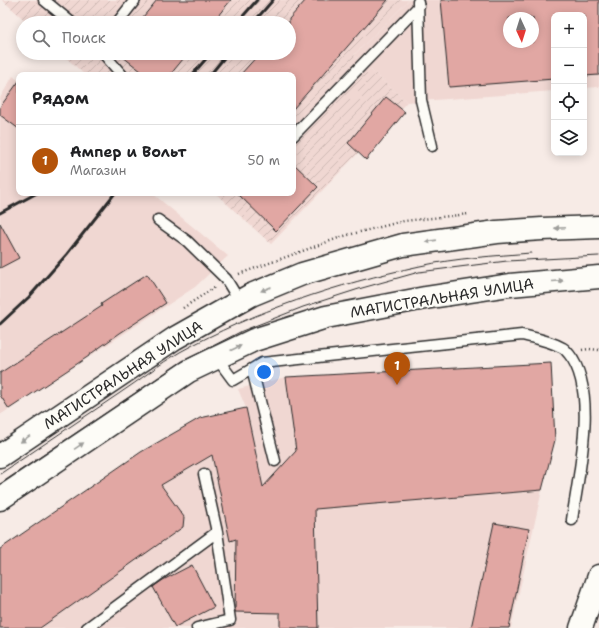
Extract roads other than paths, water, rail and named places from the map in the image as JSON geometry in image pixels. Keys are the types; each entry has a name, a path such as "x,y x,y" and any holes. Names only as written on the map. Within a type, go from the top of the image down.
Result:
{"main road":[{"name":"МАГИСТРАЛЬНАЯ УЛИЦА","path":"0,456 175,338 251,295 302,274 403,246 497,232 599,227"},
{"name":"МАГИСТРАЛЬНАЯ УЛИЦА","path":"0,499 189,371 254,340 326,317 425,298 510,285 599,278"},
{"path":"581,628 597,587"}],"lane":[{"path":"44,0 63,16"},
{"path":"122,16 135,0"},
{"path":"296,133 418,3"},
{"path":"418,3 421,100 432,146"},
{"path":"109,60 119,72"},
{"path":"158,220 187,241 226,279 240,302"},
{"path":"216,357 233,380 262,363 522,335 546,341 564,348 575,362 584,397 585,431 572,520"},
{"path":"252,369 275,461"},
{"path":"197,628 230,620 217,532 204,474"},
{"path":"87,628 217,532"}],"tram line":[{"path":"0,474 172,357 208,337 237,324 297,300 389,273 447,261 531,253"},
{"path":"0,484 180,363 242,331 303,307 419,272 507,261 599,256"}],"railway":[{"path":"243,16 257,0"},
{"path":"259,16 273,0"},
{"path":"195,72 205,60"},
{"path":"212,72 222,60"},
{"path":"0,213 31,196"},
{"path":"0,324 29,297 67,254 113,196"}],"place":[{"name":"Ампер и Вольт","path":"397,385"}]}
